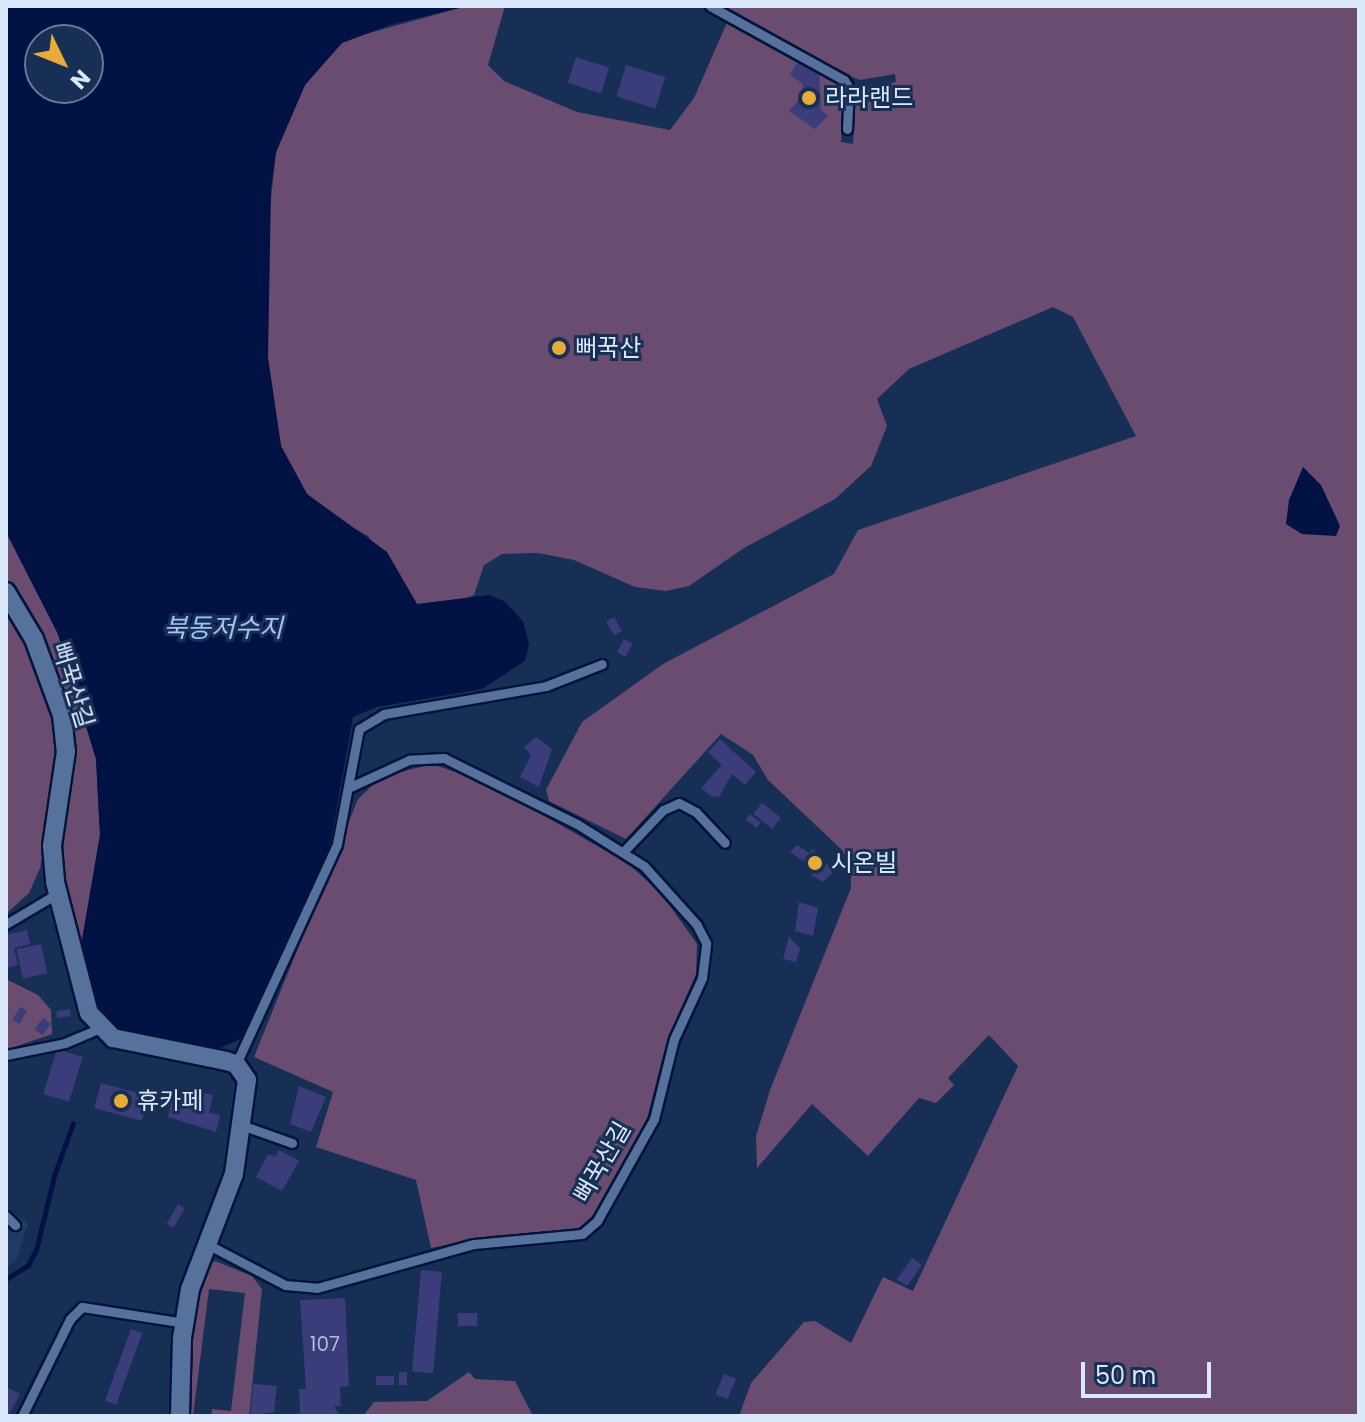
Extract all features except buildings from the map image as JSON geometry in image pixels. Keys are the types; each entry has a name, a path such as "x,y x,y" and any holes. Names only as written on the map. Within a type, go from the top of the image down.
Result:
{"street":[{"name":"뻐꾹산길","path":"6,592 34,639 62,715 64,788 52,846 58,893 80,993 100,1028"},
{"path":"100,1028 131,1045 236,1064 247,1080 244,1126 234,1174 205,1243 185,1323 180,1416"}],"lane":[{"path":"710,6 844,80 849,88 847,129"},
{"path":"236,1064 337,844 350,787 355,737 374,717 546,686 602,664"},
{"name":"뻐꾹산길","path":"205,1243 272,1280 317,1288 453,1249 573,1235 591,1228 654,1119 674,1039 707,959 697,925 623,852 488,776 444,758 409,760 350,787"},
{"path":"623,852 663,810 679,803 696,812 725,843"},
{"path":"6,924 58,893"},
{"path":"6,1055 65,1043 100,1028"},
{"path":"244,1126 292,1143"},
{"path":"6,1216 15,1225"},
{"path":"22,1416 75,1311 88,1306 185,1323"}],"shaded area":[{"path":"467,6 505,6 488,65 504,81 577,112 670,130 694,98 729,18 838,82 844,97 841,142 853,144 855,96 861,89 896,82 895,74 860,80 721,6 1359,6 1359,1416 739,1416 751,1383 804,1322 815,1321 851,1343 883,1277 913,1291 1018,1066 989,1035 948,1078 954,1085 936,1103 919,1098 868,1156 812,1104 757,1168 756,1136 770,1090 851,888 851,866 842,850 768,780 753,755 721,734 626,839 549,801 546,790 582,722 663,664 834,574 858,530 1136,436 1073,317 1053,307 909,369 877,399 887,426 871,466 835,499 744,548 689,586 666,591 635,587 574,560 538,553 502,554 484,565 474,595 457,602 417,604 368,536 327,513 307,494 281,446 268,358 267,235 276,152 305,85 322,61 342,43 362,35"},
{"path":"6,532 58,634 96,759 100,835 82,940 100,1012 84,993 59,854 71,750 6,583"},
{"path":"6,601 31,645 57,716 61,752 40,868 29,893 6,914"},
{"path":"432,764 485,782 627,863 661,893 697,944 696,974 666,1044 645,1127 593,1219 575,1230 490,1236 431,1248 416,1180 316,1147 333,1092 254,1057 358,799 381,777"},
{"path":"6,979 38,995 51,1010 52,1034 6,1050"},
{"path":"6,1207 28,1224 16,1261 6,1267"},
{"path":"215,1261 252,1276 262,1289 249,1416 211,1416 212,1409 231,1411 245,1293 209,1289 193,1416 187,1416 188,1348 204,1271"},
{"path":"469,1372 475,1379 515,1381 533,1416 363,1416 374,1402 427,1401"}],"water":[{"name":"북동저수지","path":"6,6 467,6 390,25 342,43 305,85 276,152 271,188 268,358 281,446 307,494 387,552 417,604 489,595 504,601 523,621 529,644 525,661 482,689 377,707 353,717 329,851 252,1023 242,1038 218,1049 140,1039 114,1029 95,1001 82,940 100,835 96,759 58,634 6,532"},
{"path":"1303,467 1321,485 1340,526 1336,536 1302,534 1286,524 1289,500"}],"waterway":[{"path":"6,1279 28,1265 36,1250 54,1176 73,1123"}],"place":[{"name":"라라랜드","path":"809,98"},
{"name":"뻐꾹산","path":"559,348"},
{"name":"시온빌","path":"815,863"},
{"name":"휴카페","path":"121,1101"}]}
